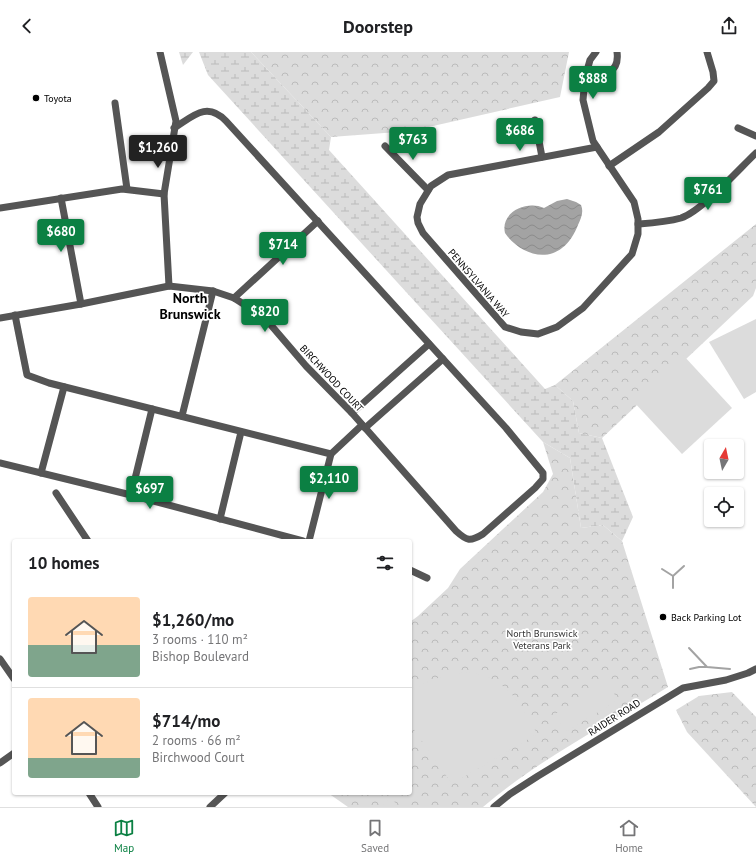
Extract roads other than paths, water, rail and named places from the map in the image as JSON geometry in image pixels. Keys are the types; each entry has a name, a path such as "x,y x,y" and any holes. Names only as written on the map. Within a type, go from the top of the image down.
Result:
{"street":[{"path":"160,52 176,121 164,194 169,286"},
{"path":"596,52 590,60 585,78 583,100 593,142 597,147"},
{"path":"585,78 603,75 615,68 618,60 617,52"},
{"path":"609,166 659,132 708,88 714,81 707,52"},
{"path":"115,103 127,189"},
{"path":"174,128 200,113 209,110 218,114 318,221 443,359 331,454 310,539"},
{"path":"535,120 542,157"},
{"path":"738,128 756,136"},
{"path":"385,146 428,190"},
{"name":"PENNSYLVANIA WAY","path":"597,147 609,166 634,202 638,224 638,234 632,254 582,308 557,328 538,334 521,332 504,327 424,233 418,223 418,211 420,204 428,190 436,182 454,173 597,147"},
{"path":"638,224 671,220 689,214 705,202 756,153"},
{"path":"0,208 127,189 164,194"},
{"path":"61,198 80,304"},
{"path":"234,298 318,221"},
{"name":"BIRCHWOOD COURT","path":"0,318 169,286 213,291 234,298 253,310 270,324 306,366 352,413 456,531 464,539 474,540 483,534 535,488 543,479 543,473 506,428 443,359"},
{"path":"182,416 213,291"},
{"path":"15,315 27,375 49,384 331,454"},
{"path":"352,413 429,344"},
{"path":"41,473 64,387"},
{"path":"131,495 152,409"},
{"path":"220,518 241,432"},
{"path":"0,463 131,495 296,539"},
{"path":"56,493 87,539"},
{"path":"412,571 427,578"},
{"path":"0,659 12,676"},
{"name":"RAIDER ROAD","path":"494,807 510,794 538,776 683,688 726,680 756,669"},
{"path":"0,763 12,754"},
{"path":"90,795 98,807"},
{"path":"210,807 223,795"}],"water":[{"path":"567,199 581,205 582,215 569,241 565,246 555,252 547,255 539,255 523,250 505,233 507,219 516,210 530,206 544,208 557,201"}],"waterway":[{"path":"673,588 673,576 684,566"},
{"path":"662,569 673,576"},
{"path":"689,648 707,667 730,669"},
{"path":"690,669 706,667"}],"place":[{"name":"Toyota","path":"36,98"},
{"name":"Back Parking Lot","path":"663,617"}],"district":[{"name":"North Brunswick","path":"190,306"}],"park label":[{"name":"North Brunswick Veterans Park","path":"542,638"}]}
